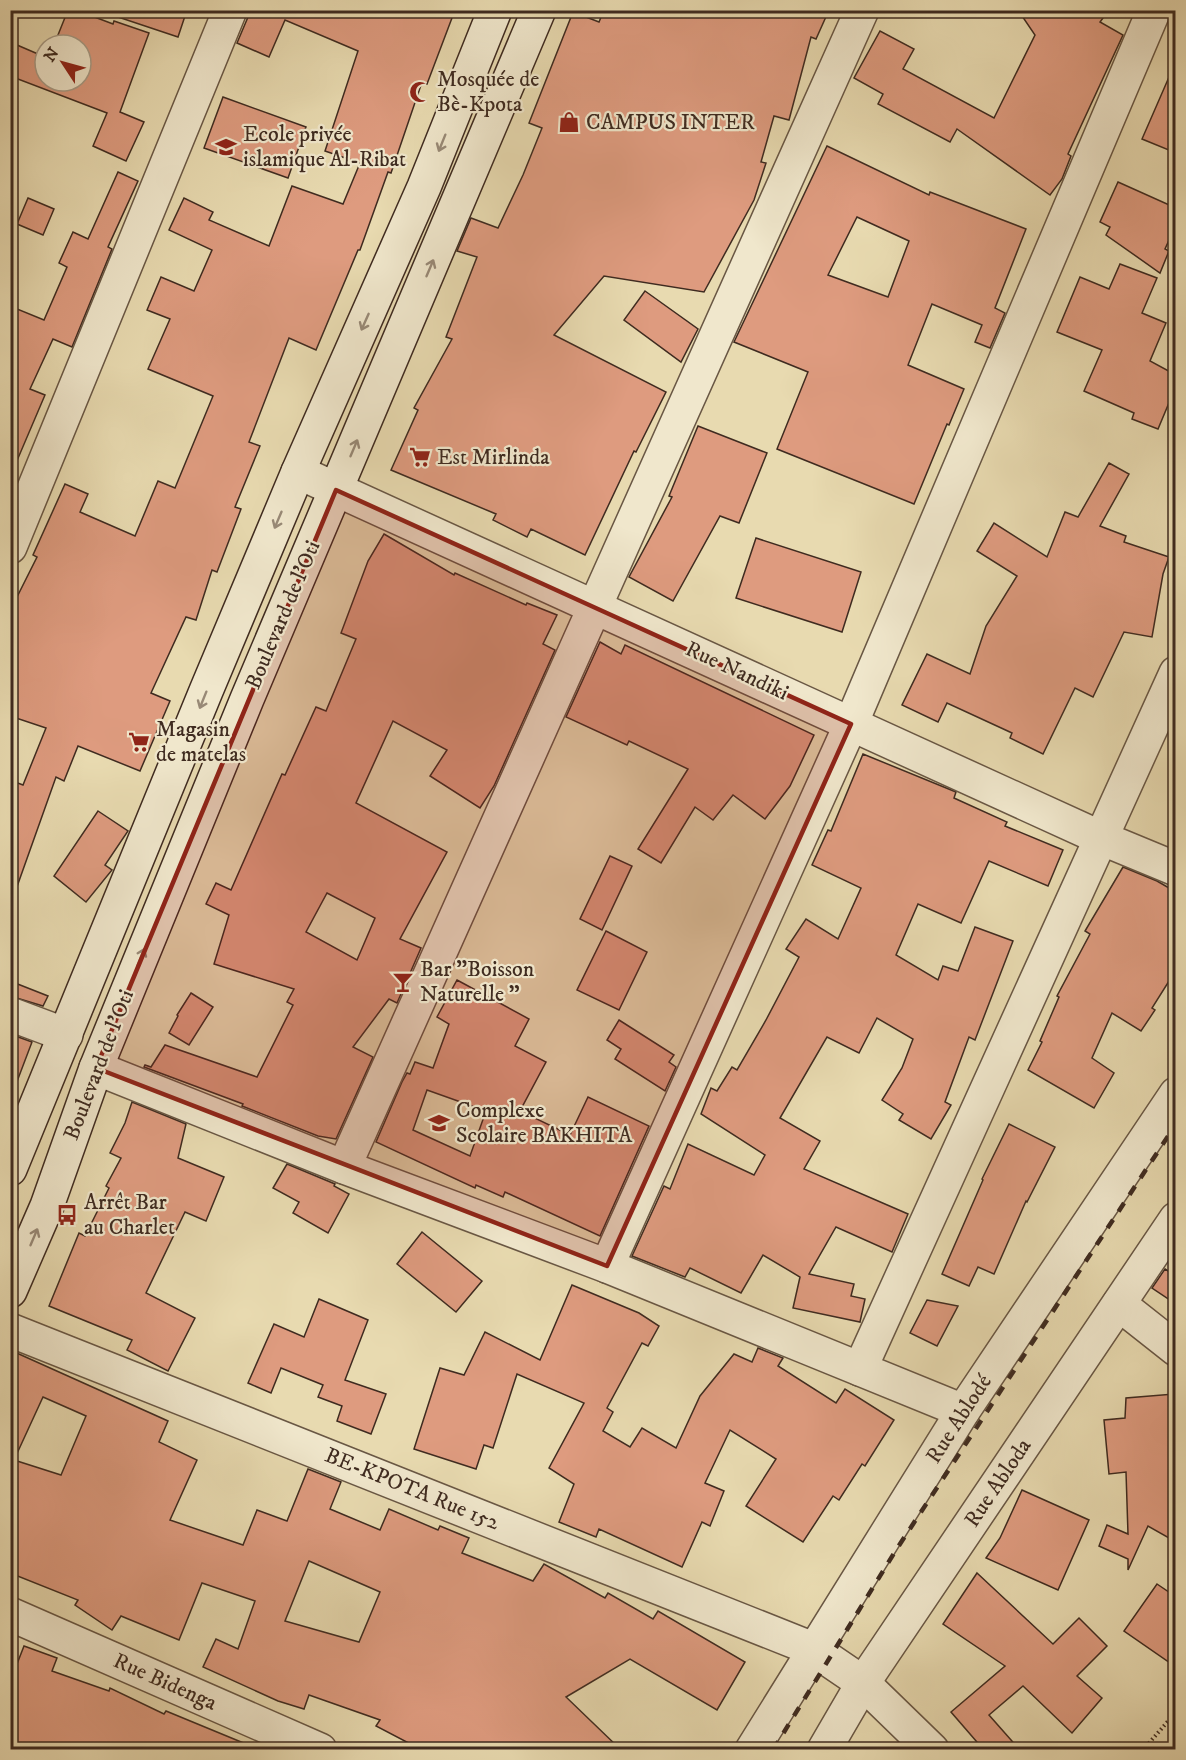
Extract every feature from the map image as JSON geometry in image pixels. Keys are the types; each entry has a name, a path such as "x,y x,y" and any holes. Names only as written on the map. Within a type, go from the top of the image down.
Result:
{"street":[{"path":"10,547 230,10"},
{"name":"Boulevard de l'Oti","path":"10,1169 298,472 424,187 495,10"},
{"name":"Boulevard de l'Oti","path":"10,1291 47,1206 96,1068 251,689 539,10"},
{"path":"344,1167 862,10"},
{"path":"607,1266 851,724 1154,10"},
{"name":"Rue Nandiki","path":"298,472 1101,838 1176,868"},
{"path":"860,1369 1176,673"},
{"path":"10,1014 66,1035"},
{"path":"96,1068 344,1167 607,1266 963,1411"},
{"name":"Rue Ablodé","path":"752,1749 963,1411 1176,1094"},
{"name":"Rue Abloda","path":"824,1749 863,1683 1176,1219"},
{"path":"1119,1304 1176,1349"},
{"name":"BE-KPOTA Rue 152","path":"10,1330 813,1649 863,1683 932,1749"},
{"name":"Rue Bidenga","path":"10,1614 320,1749"}],"path":[{"path":"1143,1749 1176,1712"}],"highlighted area":[{"path":"336,490 851,724 607,1266 96,1068"}],"building":[{"path":"68,10 76,10 113,24 114,21 149,33 120,112 144,122 126,161 93,146 107,113 55,93 93,93 93,33 59,33"},
{"path":"113,10 168,10 185,16 178,37 112,15"},
{"path":"251,10 455,10 427,84 422,82 391,173 388,172 360,250 358,250 316,350 289,338 249,442 260,446 235,507 241,509 217,572 212,570 196,620 186,617 151,693 170,701 140,771 78,746 64,781 56,777 14,895 10,894 10,780 23,785 46,728 10,716 10,611 37,557 33,555 65,484 88,494 80,512 135,536 158,481 175,488 213,396 148,369 170,319 147,310 161,277 194,291 212,250 169,230 184,198 213,212 209,220 269,246 292,186 343,204 360,163 325,151 358,51 285,20 269,57 237,43"},
{"path":"604,10 829,10 816,39 811,37 789,120 774,116 761,162 766,163 754,200 704,292 604,276 554,335 666,392 636,452 634,451 585,555 531,529 527,537 493,520 496,514 391,470 418,410 414,408 452,339 446,337 477,257 457,251 471,218 498,228 542,128 529,123 573,12 599,22"},
{"path":"1018,10 1109,10 1100,22 1123,35 1068,154 1071,156 1062,179 1050,195 957,129 950,142 878,104 883,94 854,78 880,31 914,49 903,69 994,118 1035,35"},
{"path":"10,42 33,52 33,85 10,76"},
{"path":"1176,61 1176,153 1142,139"},
{"path":"223,97 306,127 288,178 204,148"},
{"path":"827,146 929,195 930,192 1026,229 995,308 1005,313 990,348 975,342 982,325 932,304 908,365 964,389 914,504 777,449 808,372 734,342","holes":["857,217 909,241 888,297 828,275"]},
{"path":"118,172 138,181 108,247 112,249 72,347 53,339 30,389 45,395 10,477 10,306 44,320 67,267 59,263 73,232 88,239"},
{"path":"1118,182 1176,208 1176,225 1165,249 1169,251 1160,273 1106,235 1110,227 1100,222"},
{"path":"28,198 54,209 43,235 17,224"},
{"path":"1120,264 1157,278 1142,313 1166,323 1150,361 1176,375 1176,386 1158,429 1132,419 1134,413 1084,391 1102,350 1057,332 1080,277 1109,289"},
{"path":"645,291 698,329 681,362 624,320"},
{"path":"698,426 767,453 739,523 720,516 673,601 629,577 672,497 669,496"},
{"path":"1109,463 1129,474 1100,526 1126,536 1124,542 1169,557 1163,574 1152,637 1124,632 1093,697 1075,688 1043,754 1010,738 1012,733 947,703 938,722 902,705 927,654 970,674 986,626 1017,576 977,551 994,523 1047,557 1065,512 1078,517"},
{"path":"384,534 454,575 455,573 526,605 527,603 557,615 543,644 555,650 494,786 480,808 430,776 447,750 393,721 356,803 447,852 400,939 421,948 397,1003 389,999 353,1047 373,1057 336,1139 318,1136 242,1106 243,1104 144,1067 145,1065 151,1067 165,1045 257,1077 293,1005 287,1002 294,989 214,964 229,915 206,904 216,883 231,890 282,774 285,775 316,707 326,711 356,639 341,633 368,561","holes":["327,893 375,918 357,960 306,932"]},
{"path":"756,538 861,572 842,632 736,598"},
{"path":"600,642 621,654 625,645 814,735 790,786 765,819 733,795 713,820 695,807 661,863 638,849 688,769 629,741 627,745 566,717"},
{"path":"863,754 956,792 954,798 1007,822 1005,826 1063,850 1048,886 989,861 961,923 918,904 896,955 938,980 943,966 958,971 975,927 1013,941 975,1040 969,1037 945,1102 951,1105 931,1139 899,1120 903,1114 882,1100 902,1068 913,1039 877,1018 859,1053 827,1037 780,1118 820,1141 804,1169 908,1214 892,1252 836,1227 809,1274 854,1284 851,1296 865,1299 860,1322 793,1308 800,1277 763,1255 741,1293 690,1268 685,1277 632,1256 664,1186 670,1189 688,1144 754,1175 765,1155 701,1114 711,1088 717,1091 732,1067 737,1070 766,1020 799,957 786,949 806,919 838,939 861,888 812,865 828,830 831,831"},
{"path":"98,811 128,831 105,865 112,870 86,902 54,876"},
{"path":"610,856 632,866 602,930 580,919"},
{"path":"1123,867 1157,881 1176,892 1176,970 1152,1008 1155,1010 1141,1031 1112,1013 1092,1058 1114,1073 1094,1108 1028,1070 1042,1042 1040,1041 1059,997 1057,996 1090,934 1085,931"},
{"path":"606,931 647,952 619,1010 577,990"},
{"path":"457,980 529,1019 515,1046 546,1062 520,1111 570,1135 588,1097 649,1126 600,1236 505,1192 503,1197 476,1185 475,1188 376,1142 402,1082 407,1073 410,1074 415,1062 433,1068 449,1024 437,1017","holes":["427,1090 486,1111 470,1156 413,1130"]},
{"path":"10,981 48,996 43,1006 10,996"},
{"path":"191,993 213,1007 189,1045 169,1033"},
{"path":"619,1020 674,1055 669,1062 676,1067 665,1091 615,1059 621,1049 607,1040"},
{"path":"10,1034 32,1042 13,1092 10,1092"},
{"path":"132,1102 186,1124 178,1158 224,1177 206,1221 185,1212 146,1293 195,1318 168,1371 127,1350 132,1340 49,1306 79,1233 85,1236 109,1188 106,1186 121,1158 110,1153 125,1123"},
{"path":"1009,1124 1055,1147 1026,1201 994,1274 978,1267 969,1286 942,1274 982,1179"},
{"path":"287,1164 335,1184 334,1186 349,1194 328,1233 293,1213 299,1202 273,1188"},
{"path":"422,1232 482,1281 456,1312 397,1264"},
{"path":"1165,1269 1176,1276 1176,1304 1152,1288"},
{"path":"572,1285 639,1313 659,1326 648,1346 642,1343 607,1408 613,1412 603,1431 630,1447 642,1428 676,1448 700,1396 734,1354 752,1362 758,1348 783,1358 778,1366 836,1403 845,1389 894,1420 865,1466 862,1464 839,1500 833,1496 803,1542 746,1506 776,1459 730,1430 705,1483 724,1491 710,1526 702,1522 682,1567 599,1529 596,1537 559,1522 574,1484 549,1468 584,1403 517,1374 493,1448 484,1445 476,1469 414,1449 440,1368 464,1375 485,1332 540,1360"},
{"path":"319,1299 368,1320 345,1380 386,1394 371,1434 337,1421 342,1406 318,1397 323,1385 281,1368 271,1393 248,1383 274,1324 304,1337"},
{"path":"927,1300 958,1306 937,1346 910,1333"},
{"path":"10,1350 168,1421 159,1442 197,1460 170,1520 243,1545 257,1510 287,1521 308,1469 341,1482 330,1509 380,1530 389,1509 438,1530 440,1526 469,1538 462,1553 533,1581 544,1564 605,1598 608,1593 653,1619 658,1611 745,1662 717,1710 630,1659 566,1697 620,1749 420,1749 376,1726 380,1720 309,1695 304,1709 278,1701 203,1667 216,1639 238,1649 255,1601 202,1583 179,1640 121,1616 112,1630 75,1605 78,1600 10,1573","holes":["43,1397 86,1416 61,1475 14,1460","309,1561 380,1592 359,1642 285,1621"]},
{"path":"1174,1394 1176,1542 1148,1526 1128,1570 1128,1559 1099,1546 1107,1525 1128,1534 1126,1472 1109,1474 1104,1420 1125,1418 1126,1398"},
{"path":"1022,1490 1089,1520 1058,1590 986,1558 1000,1538"},
{"path":"977,1573 1053,1644 1079,1618 1107,1646 1077,1676 1102,1698 1072,1733 1023,1686 989,1715 1019,1749 983,1749 951,1712 1005,1666 943,1624"},
{"path":"1157,1584 1176,1597 1176,1667 1124,1631"},
{"path":"24,1646 57,1658 52,1671 109,1691 110,1688 164,1714 166,1711 258,1749 10,1749 10,1682"}],"railway":[{"path":"773,1750 896,1550 1176,1124"}],"place":[{"name":"Mosquée de Bè-Kpota","path":"420,92"},
{"name":"CAMPUS INTER","path":"569,122"},
{"name":"Ecole privée islamique Al-Ribat","path":"226,147"},
{"name":"Est Mirlinda","path":"420,457"},
{"name":"Magasin de matelas","path":"139,742"},
{"name":"Bar \"Boisson Naturelle \"","path":"403,982"},
{"name":"Complexe Scolaire BAKHITA","path":"439,1123"},
{"name":"Arrêt Bar au Charlet","path":"67,1215"}]}
